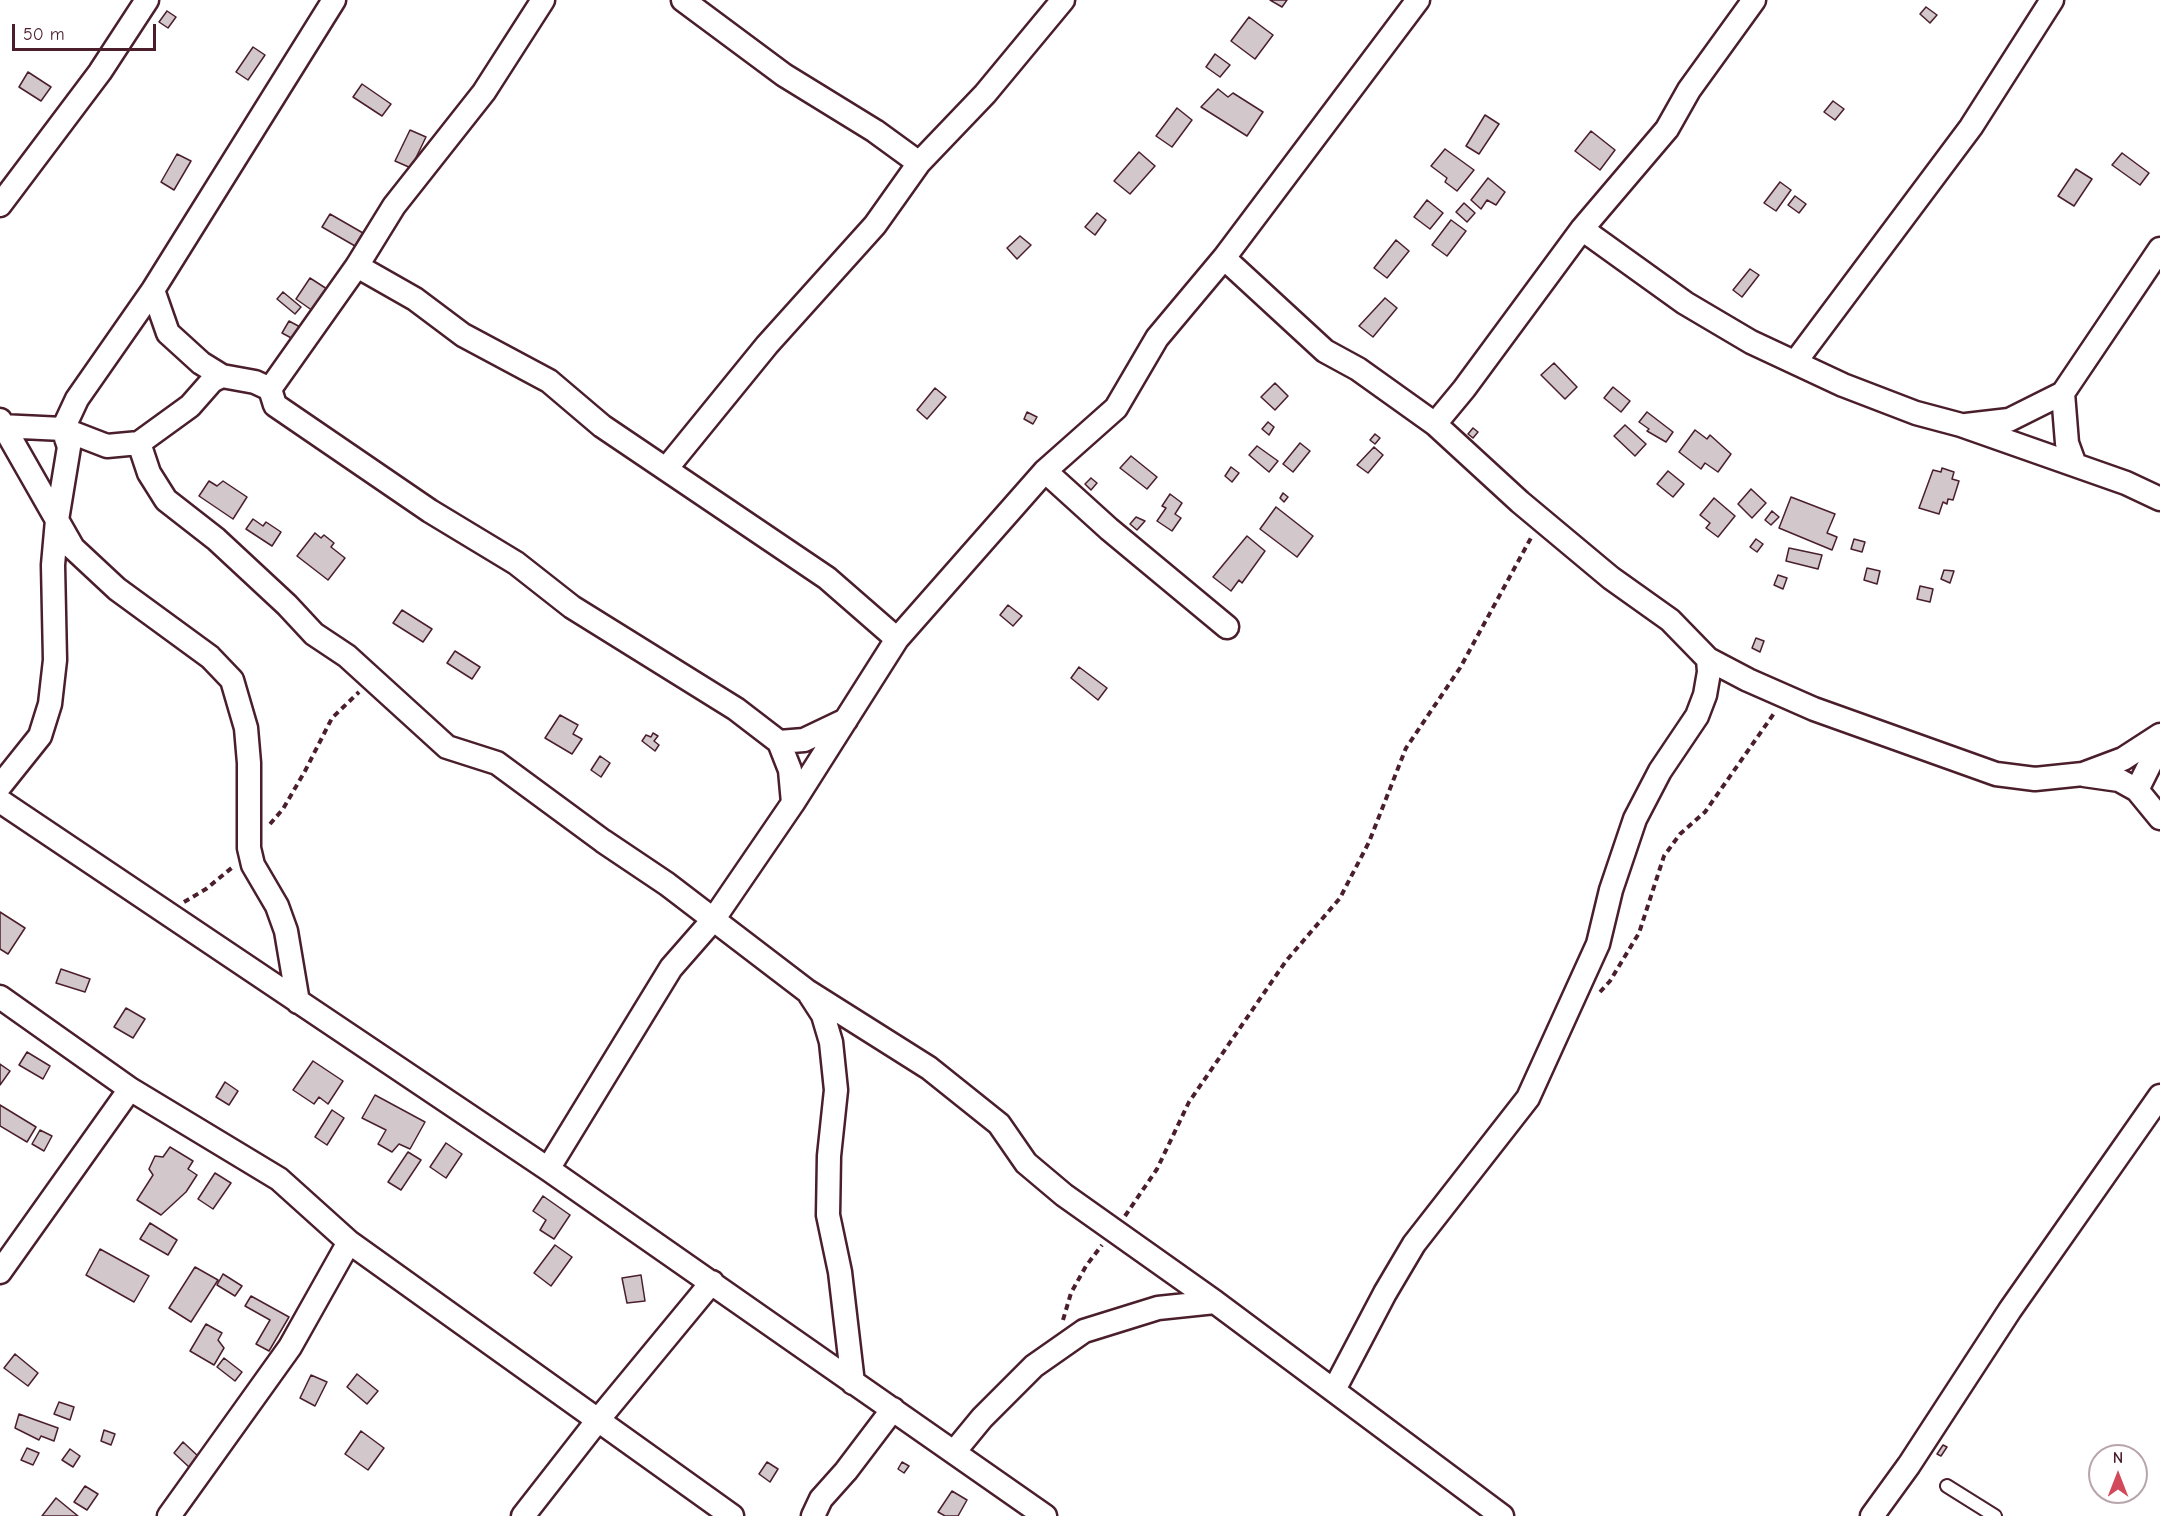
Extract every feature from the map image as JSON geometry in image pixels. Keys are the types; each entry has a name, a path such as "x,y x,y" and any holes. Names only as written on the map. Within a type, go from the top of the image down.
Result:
{"street":[{"path":"0,205 100,72 147,0"},
{"path":"0,786 40,736 50,704 55,660 52,597 57,520 68,466 69,447 63,429 77,399 153,290 334,0"},
{"path":"543,0 484,92 394,206 357,266 270,389 274,405 350,459 516,563 572,607 736,709 779,742 790,770 793,803"},
{"path":"683,0 784,75 875,131 919,163"},
{"path":"666,469 767,345 875,225 919,163 985,94 1063,0"},
{"path":"548,1169 671,968 713,920 793,803 897,639 1045,471 1116,408 1157,338 1224,258 1418,0"},
{"path":"1435,424 1464,389 1582,229 1667,129 1689,90 1754,0"},
{"path":"1796,361 1971,127 2052,0"},
{"path":"1582,229 1685,303 1751,342 1796,361 1843,385 1916,413 1961,425 2126,483 2160,499"},
{"path":"1961,425 2009,420 2063,393 2160,249"},
{"path":"1224,258 1325,351 1358,369 1435,424 1611,578 1670,620 1708,659 1787,697 1996,774 2035,778 2083,774 2119,780 2137,790 2160,818"},
{"path":"357,266 415,299 463,335 549,381 602,426 827,578 897,639"},
{"path":"153,290 168,333 201,363 222,376 255,382 270,389"},
{"path":"1,424 63,429 107,446 139,442 190,406 213,381 222,376"},
{"path":"2063,393 2067,443 2075,465"},
{"path":"1,424 73,548 101,576 195,644 225,671 231,680 246,728 249,763 249,848 254,865 277,906 286,931 298,1002"},
{"path":"139,442 149,473 166,500 216,539 287,605 314,634 347,656 447,747 497,763 807,991 929,1068 999,1124 1026,1163 1064,1196 1215,1302 1502,1516"},
{"path":"1045,471 1108,529 1227,627"},
{"path":"1334,1390 1385,1293 1414,1244 1528,1098 1598,944 1611,890 1635,819 1660,771 1697,716 1705,695 1709,672 1708,659"},
{"path":"1705,695 1723,686 1748,680"},
{"path":"779,742 804,740 846,720"},
{"path":"2083,774 2123,759 2160,735"},
{"path":"2137,790 2160,744"},
{"path":"0,801 548,1169 1045,1516"},
{"path":"807,991 823,1015 831,1042 836,1090 829,1156 828,1215 840,1272 853,1383"},
{"path":"0,998 130,1089 279,1179 348,1242 732,1516"},
{"path":"0,1272 130,1089"},
{"path":"1872,1516 1909,1465 2010,1310 2160,1096"},
{"path":"169,1516 290,1347 348,1242"},
{"path":"523,1516 598,1420 712,1282"},
{"path":"954,1452 982,1418 1034,1366 1084,1331 1158,1308 1215,1302"},
{"path":"813,1516 821,1498 846,1471 893,1409"}],"lane":[{"path":"1947,1486 1995,1516"}],"path":[{"path":"1064,1345 1063,1317 1071,1293 1086,1266 1115,1230 1157,1169 1189,1102 1286,961 1340,898 1369,842 1406,748 1460,668 1542,520"},
{"path":"165,912 206,890 235,864 283,809 332,718 374,680"},
{"path":"1593,999 1610,981 1639,933 1664,856 1680,834 1705,812 1716,798 1738,762 1787,697"}],"building":[{"path":"1270,0 1287,0 1282,7"},
{"path":"1926,7 1937,15 1930,23 1920,14"},
{"path":"167,11 176,17 168,28 159,22"},
{"path":"1249,17 1273,35 1255,59 1231,41"},
{"path":"253,47 265,55 248,80 236,72"},
{"path":"1215,54 1230,65 1220,77 1206,67"},
{"path":"28,72 51,87 41,101 19,87"},
{"path":"362,84 391,104 382,116 353,97"},
{"path":"1218,89 1228,97 1233,93 1263,112 1247,136 1201,107"},
{"path":"1833,101 1844,109 1835,120 1824,112"},
{"path":"1177,108 1192,120 1172,147 1156,136"},
{"path":"1485,115 1499,124 1479,154 1466,146"},
{"path":"410,130 426,137 411,168 395,161"},
{"path":"1591,131 1615,150 1600,170 1575,151"},
{"path":"1445,149 1474,170 1457,191 1445,182 1447,178 1431,166"},
{"path":"1139,152 1155,166 1130,194 1114,181"},
{"path":"2122,153 2149,173 2140,185 2112,165"},
{"path":"177,154 191,161 174,190 161,182"},
{"path":"2076,169 2092,179 2074,206 2058,196"},
{"path":"1488,178 1505,192 1496,205 1487,200 1481,209 1471,200"},
{"path":"1780,182 1791,190 1776,211 1764,203"},
{"path":"1795,196 1806,204 1799,213 1788,205"},
{"path":"1427,200 1443,213 1430,229 1414,217"},
{"path":"1464,203 1475,213 1467,222 1456,212"},
{"path":"1097,213 1106,220 1095,235 1085,227"},
{"path":"330,214 363,233 355,246 322,227"},
{"path":"1451,220 1466,231 1447,256 1432,245"},
{"path":"1020,236 1031,245 1017,259 1007,248"},
{"path":"1396,240 1409,251 1387,278 1374,268"},
{"path":"1750,269 1759,275 1742,297 1733,290"},
{"path":"310,278 327,289 313,311 296,299"},
{"path":"283,292 301,307 295,314 277,299"},
{"path":"1385,298 1397,308 1373,337 1359,326"},
{"path":"289,321 302,328 295,340 282,333"},
{"path":"1554,363 1577,387 1565,399 1541,375"},
{"path":"1275,383 1288,396 1275,410 1261,397"},
{"path":"1613,387 1630,401 1621,412 1604,398"},
{"path":"935,388 946,397 927,419 917,410"},
{"path":"1027,412 1037,417 1033,424 1024,419"},
{"path":"1647,412 1673,432 1666,442 1647,431 1649,429 1639,422"},
{"path":"1268,422 1274,427 1269,435 1262,429"},
{"path":"1625,425 1646,444 1635,456 1614,436"},
{"path":"1473,428 1478,432 1473,438 1468,434"},
{"path":"1695,430 1707,439 1710,435 1731,454 1718,472 1705,463 1701,469 1679,452"},
{"path":"1375,434 1380,438 1375,444 1370,440"},
{"path":"1300,443 1310,451 1293,472 1283,464"},
{"path":"1257,446 1278,461 1269,472 1249,455"},
{"path":"1374,447 1383,455 1368,473 1357,465"},
{"path":"1131,456 1157,477 1147,489 1120,468"},
{"path":"1231,467 1239,473 1232,482 1225,476"},
{"path":"1942,468 1954,472 1952,479 1959,481 1953,500 1948,499 1947,504 1943,502 1939,514 1919,508 1933,470 1941,472"},
{"path":"1668,471 1684,484 1673,497 1657,484"},
{"path":"1091,478 1097,483 1091,490 1085,484"},
{"path":"209,481 217,486 223,481 247,497 233,519 199,496"},
{"path":"1751,489 1766,503 1752,518 1738,504"},
{"path":"1283,493 1288,497 1284,502 1280,498"},
{"path":"1170,494 1182,503 1175,514 1181,518 1172,531 1157,521 1166,508 1162,506"},
{"path":"1791,497 1835,514 1827,533 1837,537 1832,550 1779,528"},
{"path":"1714,498 1735,516 1718,537 1706,528 1710,523 1700,515"},
{"path":"1276,507 1313,536 1297,557 1260,529"},
{"path":"1772,511 1779,517 1771,525 1765,520"},
{"path":"1136,517 1145,521 1137,530 1130,524"},
{"path":"253,519 263,526 266,522 281,532 272,546 246,529"},
{"path":"315,533 321,538 324,535 334,543 331,547 345,558 328,580 297,556"},
{"path":"1247,536 1265,551 1242,583 1239,580 1231,591 1213,577"},
{"path":"1756,539 1763,544 1757,552 1750,547"},
{"path":"1854,539 1865,542 1862,552 1851,549"},
{"path":"1789,548 1822,555 1818,569 1786,561"},
{"path":"1867,568 1880,571 1877,584 1864,580"},
{"path":"1944,570 1954,571 1950,583 1941,579"},
{"path":"1778,575 1787,578 1783,589 1774,585"},
{"path":"1920,586 1933,589 1930,602 1917,599"},
{"path":"1008,605 1022,616 1013,626 1000,615"},
{"path":"402,610 432,629 423,642 393,623"},
{"path":"1756,638 1764,641 1760,652 1752,648"},
{"path":"455,651 480,667 472,679 447,663"},
{"path":"1079,667 1107,688 1098,700 1071,678"},
{"path":"560,715 578,725 573,734 582,739 572,754 545,738"},
{"path":"653,733 658,736 654,741 659,745 655,751 642,741 646,735 651,737"},
{"path":"600,756 610,763 601,777 591,770"},
{"path":"0,912 25,928 8,954 0,949"},
{"path":"61,969 90,979 85,992 56,983"},
{"path":"126,1008 145,1019 133,1038 114,1027"},
{"path":"27,1052 50,1066 43,1079 19,1065"},
{"path":"313,1061 343,1081 328,1104 319,1097 314,1104 293,1090"},
{"path":"0,1064 10,1071 0,1085"},
{"path":"225,1082 238,1091 229,1105 216,1097"},
{"path":"375,1095 425,1122 410,1149 399,1144 392,1152 378,1144 386,1130 362,1118"},
{"path":"0,1105 36,1127 27,1142 0,1126"},
{"path":"332,1110 344,1118 327,1145 315,1137"},
{"path":"40,1130 52,1136 44,1151 32,1144"},
{"path":"446,1143 462,1154 446,1178 430,1167"},
{"path":"170,1147 193,1161 188,1169 197,1175 186,1192 161,1215 137,1200 153,1175 149,1169 155,1156 163,1157"},
{"path":"408,1152 421,1160 401,1190 388,1182"},
{"path":"215,1173 231,1183 213,1209 198,1199"},
{"path":"543,1196 570,1215 554,1239 540,1230 546,1220 533,1211"},
{"path":"150,1223 177,1240 168,1255 140,1239"},
{"path":"555,1245 572,1257 551,1286 534,1273"},
{"path":"100,1249 149,1276 134,1302 86,1275"},
{"path":"195,1267 218,1280 191,1322 169,1308"},
{"path":"223,1274 242,1286 235,1296 217,1285"},
{"path":"641,1275 645,1301 627,1303 622,1278"},
{"path":"251,1296 289,1317 269,1351 256,1344 270,1320 245,1306"},
{"path":"206,1324 222,1333 218,1340 224,1348 214,1365 190,1351"},
{"path":"15,1354 38,1373 28,1386 4,1368"},
{"path":"224,1358 242,1372 235,1381 217,1367"},
{"path":"357,1374 378,1391 367,1404 347,1387"},
{"path":"311,1375 327,1382 315,1406 300,1398"},
{"path":"59,1402 74,1407 70,1420 54,1414"},
{"path":"19,1414 58,1428 54,1441 41,1436 39,1440 15,1428"},
{"path":"104,1430 115,1434 111,1445 101,1441"},
{"path":"361,1431 384,1448 368,1470 345,1454"},
{"path":"183,1442 199,1457 189,1467 174,1453"},
{"path":"1943,1445 1947,1447 1941,1456 1937,1454"},
{"path":"27,1448 39,1453 33,1465 21,1460"},
{"path":"70,1449 80,1456 73,1467 62,1460"},
{"path":"767,1462 778,1469 770,1482 759,1474"},
{"path":"902,1462 909,1466 904,1473 898,1469"},
{"path":"85,1486 98,1494 87,1510 74,1502"},
{"path":"952,1491 967,1500 958,1516 945,1516 938,1512"},
{"path":"56,1498 78,1516 42,1516"}]}
